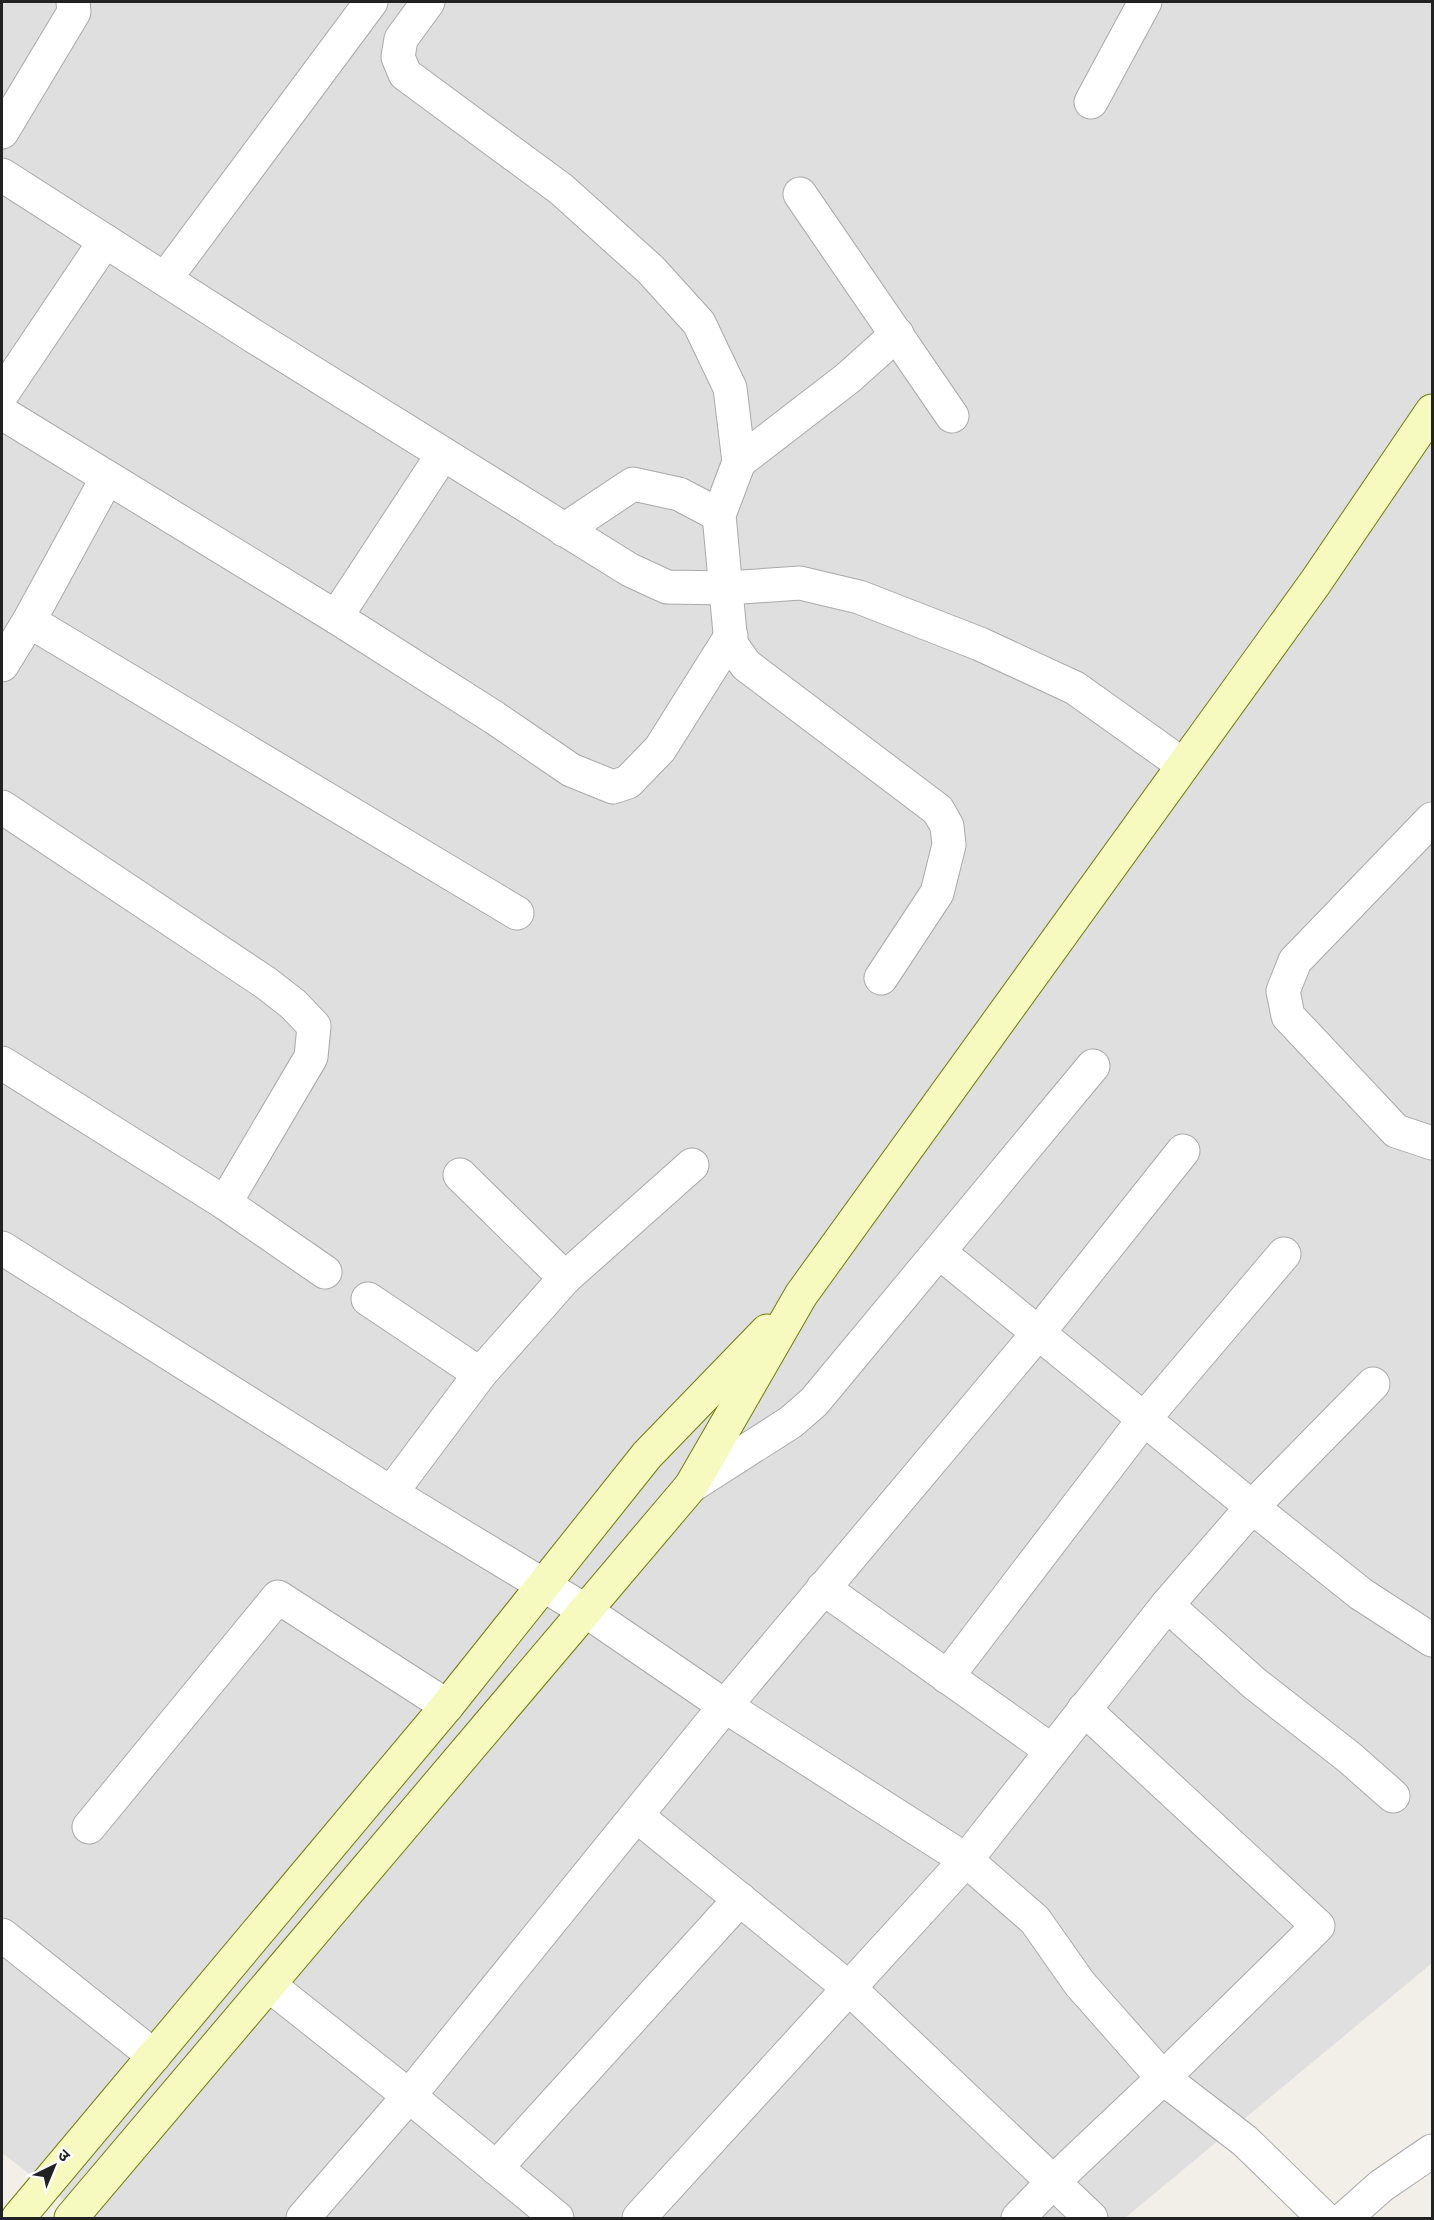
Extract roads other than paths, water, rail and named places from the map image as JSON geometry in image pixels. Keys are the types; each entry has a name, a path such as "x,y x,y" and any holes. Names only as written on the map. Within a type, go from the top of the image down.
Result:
{"street":[{"path":"2,132 74,12 73,2"},
{"path":"165,279 370,2"},
{"path":"428,2 401,39 398,57 405,74 561,189 651,270 699,323 730,388 739,462 719,515 731,644 746,665 938,810 947,826 949,845 937,893 881,978"},
{"path":"1091,102 1145,2"},
{"path":"2,176 630,570 668,587 727,588 800,583 859,597 980,644 1075,687 1183,765"},
{"path":"800,194 952,416"},
{"path":"2,394 105,242"},
{"path":"739,462 848,378 897,334"},
{"path":"71,2218 691,1486 801,1295 1315,583 1432,411"},
{"path":"2,413 336,617 495,718 571,770 613,787 628,782 660,749 730,636"},
{"path":"336,617 443,454"},
{"path":"2,665 29,621 107,478"},
{"path":"564,530 633,484 679,494 719,515"},
{"path":"29,621 517,913"},
{"path":"2,807 266,983 293,1004 314,1026 311,1057 225,1203"},
{"path":"1432,819 1295,961 1283,991 1288,1016 1396,1131 1432,1143"},
{"path":"2,1063 225,1203 325,1272"},
{"path":"691,1486 791,1422 814,1402 1093,1066"},
{"path":"303,2218 409,2096 725,1706 1038,1332 1183,1151"},
{"path":"391,1493 480,1374 565,1278 692,1165"},
{"path":"460,1175 565,1278"},
{"path":"2,1248 391,1493 586,1611 725,1706 966,1860 1035,1920 1080,1984 1163,2078 1245,2141 1324,2218"},
{"path":"939,1252 1252,1508 1361,1594 1432,1640"},
{"path":"947,1677 1144,1419 1284,1254"},
{"path":"18,2218 447,1706 647,1455 801,1295"},
{"path":"368,1299 480,1374"},
{"path":"639,2218 966,1860 1167,1605 1252,1508 1373,1384"},
{"path":"823,1588 1052,1751"},
{"path":"89,1827 278,1597 447,1706"},
{"path":"1167,1605 1254,1683 1350,1758 1393,1796"},
{"path":"1018,2218 1318,1926 1084,1709"},
{"path":"637,1816 849,1988 1091,2218"},
{"path":"496,2168 740,1899"},
{"path":"2,1935 154,2056"},
{"path":"269,1985 557,2218"},
{"path":"111,2107 141,2135"},
{"path":"1345,2218 1381,2186 1432,2151"}]}
